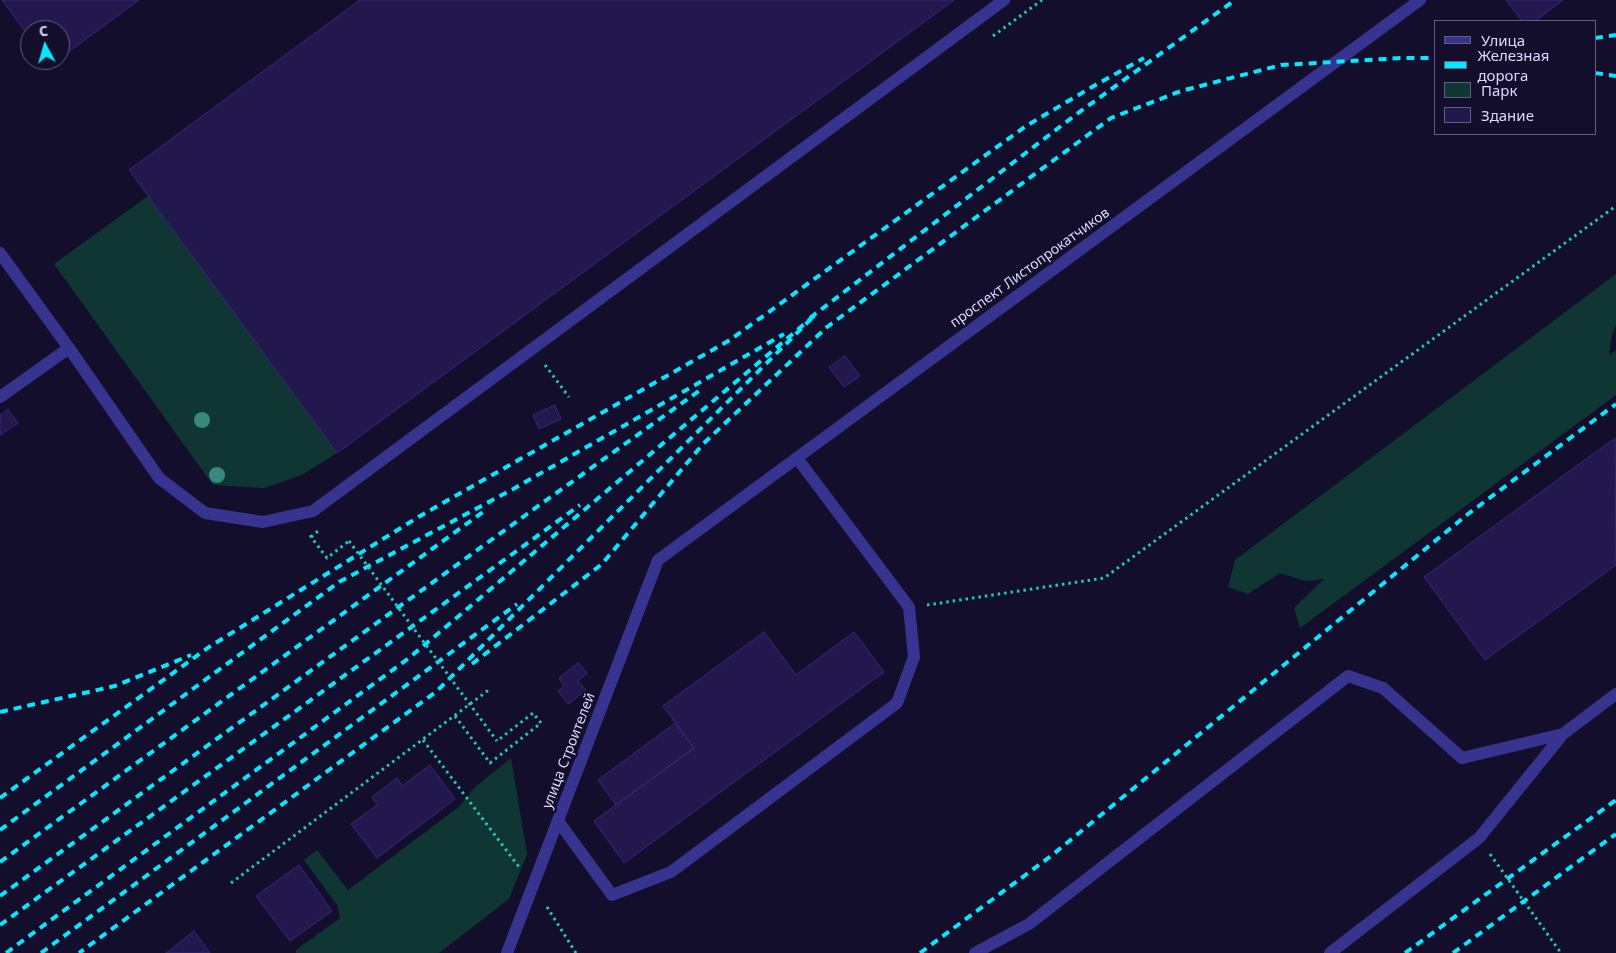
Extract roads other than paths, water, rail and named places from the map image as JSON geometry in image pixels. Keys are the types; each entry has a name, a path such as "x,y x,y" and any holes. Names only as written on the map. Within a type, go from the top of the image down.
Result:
{"street":[{"path":"0,253 160,478 205,513 263,522 313,511 1004,0"},
{"name":"проспект Листопрокатчиков","path":"658,560 1420,0"},
{"path":"0,397 69,348"},
{"path":"558,821 612,895 671,872 897,703 914,657 909,607 797,458"},
{"name":"улица Строителей","path":"507,953 658,560"},
{"path":"975,953 1028,924 1348,676 1383,688 1462,758 1563,734"},
{"path":"1330,953 1479,838 1563,734 1616,694"}],"railway":[{"path":"810,318 1074,116 1235,0"},
{"path":"1596,38 1616,35"},
{"path":"0,798 209,647 420,516 730,340 1026,126 1144,58"},
{"path":"472,664 602,564 703,444 827,327 1111,118 1181,91 1281,65 1434,58"},
{"path":"1596,73 1616,76"},
{"path":"6,953 409,658 815,315 437,691 79,953"},
{"path":"0,830 339,582 515,488 784,334"},
{"path":"0,896 703,388"},
{"path":"920,953 1051,856 1468,514 1616,404"},
{"path":"0,925 580,505"},
{"path":"0,862 483,512"},
{"path":"41,953 517,604"},
{"path":"0,712 115,686 191,655"},
{"path":"1405,953 1616,800"},
{"path":"1453,953 1616,834"}]}
